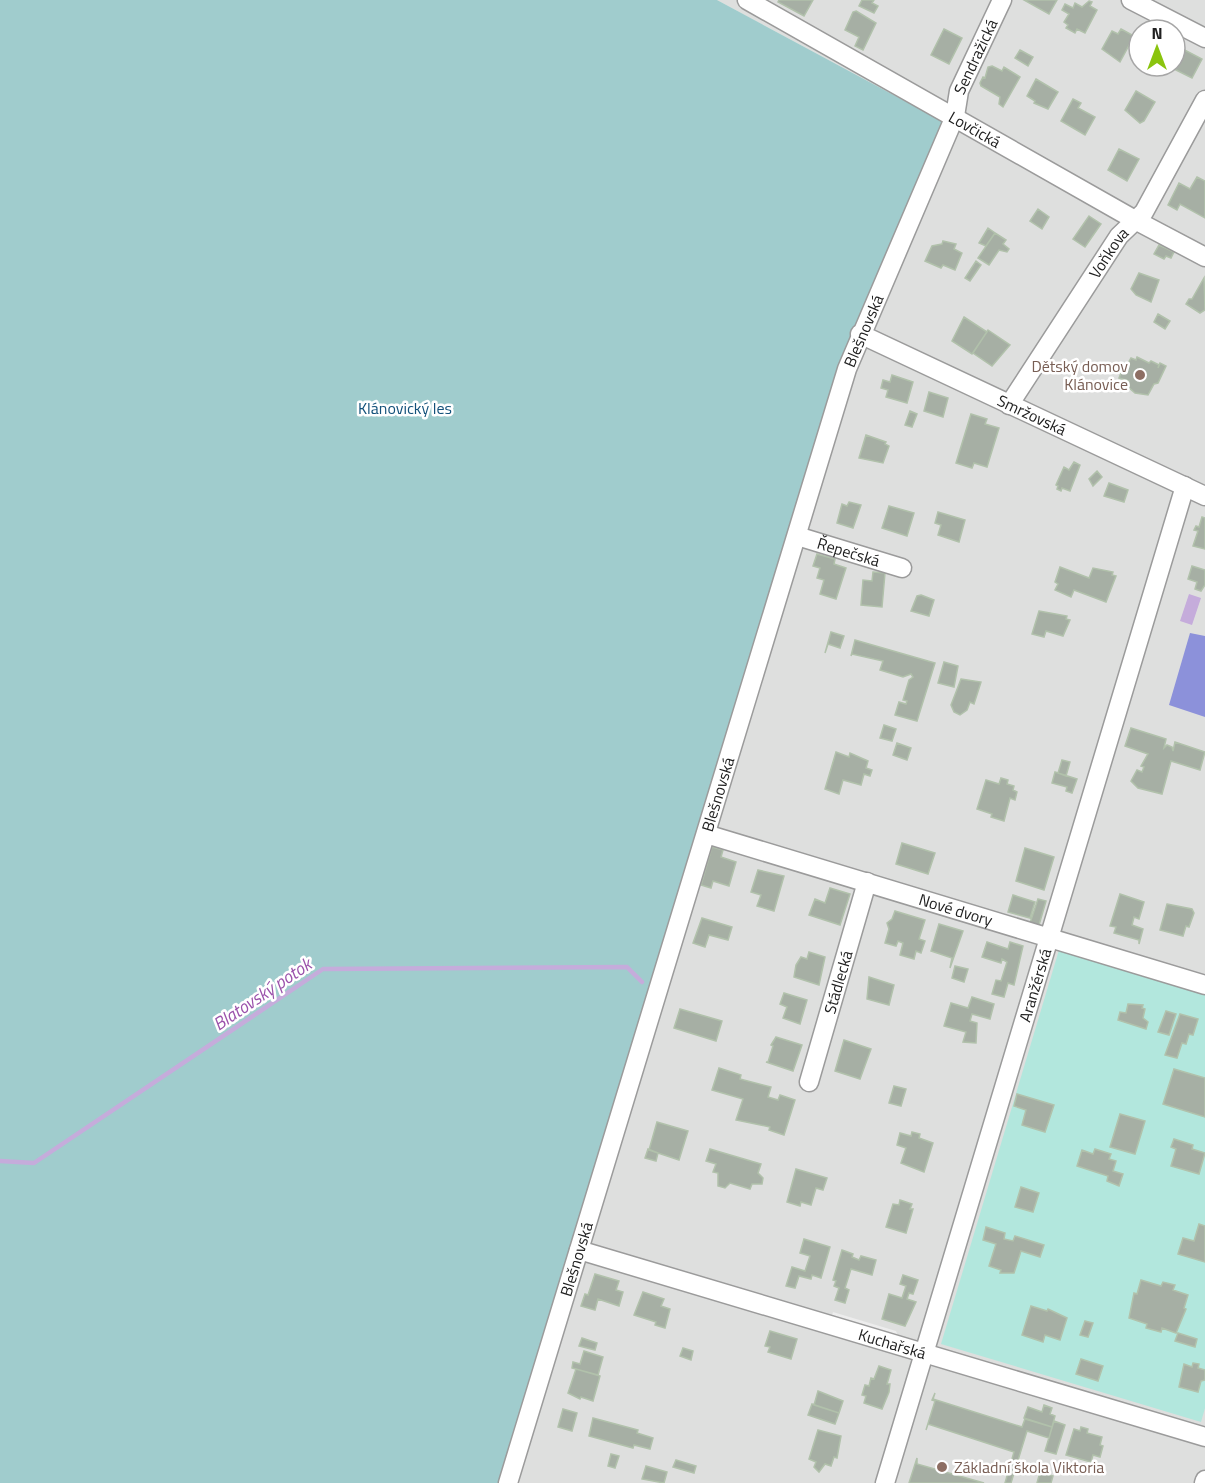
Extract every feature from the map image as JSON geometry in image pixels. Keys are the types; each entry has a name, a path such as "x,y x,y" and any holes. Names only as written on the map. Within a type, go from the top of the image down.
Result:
{"street":[{"name":"Lovčická","path":"747,0 1135,220 1205,257"},
{"name":"Sendražická","path":"955,116 959,91 1002,0"},
{"path":"1131,0 1205,38"},
{"name":"Voňkova","path":"1009,405 1119,236 1144,212 1204,103"},
{"name":"Blešnovská","path":"508,1483 860,334 955,116"},
{"name":"Smržovská","path":"860,334 1205,496"},
{"name":"Aranžérská","path":"885,1483 1185,486"},
{"name":"Řepečská","path":"797,536 902,568"},
{"name":"Nové dvory","path":"706,834 1205,985"},
{"name":"Stádlecká","path":"809,1082 867,882"},
{"name":"Kuchařská","path":"579,1250 1205,1437"}],"shaded area":[{"path":"717,0 1205,0 1205,1483 499,1483 842,364 941,121"},
{"path":"1189,594 1201,598 1192,625 1180,621"},
{"path":"1190,633 1205,636 1205,717 1169,705"},
{"path":"1059,950 1205,994 1205,1408 1201,1422 941,1344"},
{"path":"833,1312 896,1331 900,1341 831,1319"}],"green space":[{"name":"Klánovický les","path":"0,0 717,0 942,121 842,364 499,1483 0,1483"}],"building":[{"path":"779,0 813,0 804,16 778,2"},
{"path":"862,0 874,0 872,3 878,6 874,13 859,6"},
{"path":"1024,0 1057,0 1049,14"},
{"path":"1089,1 1092,2 1090,6 1097,10 1085,33 1077,29 1075,33 1066,28 1068,25 1064,22 1069,14 1062,10 1065,4 1073,8 1075,3 1082,7"},
{"path":"856,11 876,23 863,50 855,46 859,37 845,30 853,12"},
{"path":"944,29 962,38 949,64 931,55"},
{"path":"1121,29 1127,32 1127,49 1120,62 1102,49 1112,31 1118,34"},
{"path":"1020,50 1033,57 1028,66 1015,58"},
{"path":"1187,51 1202,59 1192,78 1187,76"},
{"path":"992,66 1002,71 1004,67 1020,77 1003,107 999,104 1000,97 981,86 980,83 983,77 985,78 988,67"},
{"path":"1036,79 1058,92 1048,109 1034,103 1035,101 1027,96"},
{"path":"1136,91 1155,102 1144,121 1140,123 1125,110"},
{"path":"1073,99 1081,103 1078,108 1095,117 1085,135 1061,121"},
{"path":"1119,149 1139,159 1127,181 1108,170"},
{"path":"1197,177 1205,181 1205,218 1180,204 1177,210 1168,205 1179,183 1190,189"},
{"path":"1038,209 1049,217 1042,229 1030,221"},
{"path":"1089,216 1101,224 1085,247 1073,239"},
{"path":"988,228 995,233 986,246 979,243"},
{"path":"995,233 1006,240 1003,244 1009,249 1007,252 999,250 989,265 978,258"},
{"path":"943,241 956,244 954,249 962,253 955,270 943,265 941,268 925,261 932,246 942,244"},
{"path":"1159,245 1174,252 1171,258 1166,256 1164,259 1154,254"},
{"path":"976,261 981,265 970,281 965,278"},
{"path":"1139,273 1159,280 1151,302 1136,295 1131,289"},
{"path":"1204,278 1205,310 1200,313 1186,304 1189,299 1192,299"},
{"path":"1158,314 1170,321 1165,329 1154,322"},
{"path":"964,317 987,332 972,354 952,341"},
{"path":"988,330 1010,345 992,366 973,353"},
{"name":"Dětský domov Klánovice","path":"1137,357 1159,365 1158,368 1160,363 1166,366 1158,383 1154,384 1148,395 1135,393 1127,386 1129,381 1119,378 1125,363 1127,365 1131,358 1136,360"},
{"path":"892,375 913,382 907,403 886,397 888,390 881,388 883,380 890,382"},
{"path":"929,392 948,398 943,417 924,411"},
{"path":"910,411 917,414 912,427 905,425"},
{"path":"971,414 987,419 985,424 999,428 987,467 974,463 972,468 956,463"},
{"path":"866,435 886,442 885,444 889,446 883,463 859,458"},
{"path":"1074,462 1080,465 1070,491 1057,489 1056,485 1064,467 1069,470"},
{"path":"1097,471 1102,477 1093,486 1089,479"},
{"path":"1109,483 1128,490 1124,502 1104,496"},
{"path":"849,502 861,505 853,528 837,523 842,504 847,506"},
{"path":"889,506 914,513 907,536 882,528"},
{"path":"938,512 965,520 959,542 938,535 941,525 935,523"},
{"path":"1202,517 1205,518 1205,549 1193,546 1198,531 1194,530 1196,526 1199,527"},
{"path":"817,554 835,559 834,564 846,568 836,599 820,594 824,580 817,578 820,568 813,566"},
{"path":"1192,566 1205,570 1205,585 1201,591 1195,589 1197,582 1188,579"},
{"path":"1060,567 1089,578 1093,568 1113,572 1112,575 1116,576 1106,602 1074,590 1071,597 1055,590"},
{"path":"873,572 885,573 882,607 861,605 863,580 872,581"},
{"path":"921,595 934,600 929,616 911,611 917,596"},
{"path":"1039,611 1067,616 1066,619 1070,620 1063,636 1046,631 1044,637 1032,634"},
{"path":"831,632 844,636 840,648 828,644 825,653"},
{"path":"855,640 935,663 917,721 895,715 899,702 906,704 907,701 903,700 909,680 913,677 911,674 903,677 880,670 883,661 852,654 851,656"},
{"path":"944,662 958,666 954,687 938,683"},
{"path":"961,679 981,682 974,704 970,702 967,710 960,715 954,712 951,705"},
{"path":"884,725 896,729 892,741 880,738"},
{"path":"1131,728 1166,739 1164,748 1167,745 1172,747 1173,751 1175,742 1205,752 1200,770 1171,761 1162,794 1138,788 1131,781 1137,770 1142,772 1144,767 1141,766 1148,754 1125,746"},
{"path":"897,743 911,748 907,760 893,755"},
{"path":"836,752 849,757 850,753 868,761 866,768 872,770 870,776 864,774 861,785 843,780 839,794 825,789"},
{"path":"1062,760 1070,762 1066,776 1058,773"},
{"path":"1055,772 1077,779 1072,793 1066,791 1067,787 1052,783"},
{"path":"1001,778 1008,780 1007,784 1014,786 1013,790 1017,792 1015,800 1010,798 1004,821 977,809 986,780 999,784"},
{"path":"902,843 935,853 928,874 896,864"},
{"path":"712,847 723,850 721,857 736,862 729,886 713,881 711,888 701,885"},
{"path":"1025,848 1054,857 1044,890 1016,881"},
{"path":"758,870 784,876 774,911 757,906 761,895 751,892"},
{"path":"830,888 850,894 840,925 809,915 815,899 825,903"},
{"path":"1120,894 1144,902 1139,919 1134,917 1132,925 1143,929 1139,944 1139,940 1114,933 1116,927 1110,926"},
{"path":"1013,895 1035,902 1030,918 1008,912"},
{"path":"1038,899 1046,901 1039,925 1030,923"},
{"path":"1167,904 1192,909 1194,913 1183,936 1160,930"},
{"path":"895,911 925,920 919,939 925,941 921,953 916,951 914,959 900,955 903,943 898,941 896,946 885,943 889,929 887,923 892,919"},
{"path":"702,918 732,927 728,940 709,935 705,947 693,943"},
{"path":"939,924 963,931 950,968 952,958 931,951"},
{"path":"987,942 1008,949 1010,942 1023,946 1014,985 1008,983 1004,997 992,994 996,980 1001,981 1007,962 1002,959 1001,963 982,957"},
{"path":"809,952 825,957 819,985 794,977 796,965 801,957 807,959"},
{"path":"955,966 968,969 964,982 952,978"},
{"path":"869,977 894,985 889,1005 867,999"},
{"path":"784,993 807,1000 800,1024 783,1018 787,1007 780,1004"},
{"path":"972,997 994,1004 990,1019 972,1014 970,1021 977,1023 976,1043 963,1042 966,1032 944,1026 951,1003 968,1008"},
{"path":"1128,1004 1143,1005 1142,1008 1145,1009 1143,1018 1148,1022 1146,1029 1118,1020 1120,1012 1126,1013"},
{"path":"680,1009 722,1021 716,1041 674,1028"},
{"path":"1166,1011 1176,1014 1169,1035 1158,1032"},
{"path":"1180,1014 1198,1019 1193,1035 1189,1034 1186,1044 1182,1043 1177,1058 1165,1055"},
{"path":"776,1037 802,1045 793,1071 766,1062 768,1062 773,1046 771,1045"},
{"path":"844,1040 871,1049 860,1079 835,1071"},
{"path":"719,1068 741,1075 740,1079 771,1087 768,1097 778,1100 780,1095 795,1100 784,1135 769,1130 770,1127 736,1120 743,1099 712,1090"},
{"path":"1174,1069 1205,1078 1205,1117 1163,1104"},
{"path":"894,1086 906,1089 901,1106 889,1103"},
{"path":"1017,1094 1054,1105 1045,1132 1022,1125 1026,1110 1014,1106"},
{"path":"1120,1114 1145,1121 1135,1154 1110,1147"},
{"path":"657,1122 688,1131 679,1160 649,1150"},
{"path":"912,1132 920,1134 919,1138 933,1143 924,1172 901,1163 906,1148 897,1145 900,1133 911,1136"},
{"path":"1174,1139 1193,1145 1192,1149 1205,1153 1199,1174 1171,1166 1176,1149 1171,1147"},
{"path":"648,1149 658,1153 656,1161 645,1158"},
{"path":"710,1149 761,1164 758,1173 763,1178 762,1184 752,1184 750,1189 730,1183 725,1188 718,1186 718,1173 713,1172 716,1164 706,1161"},
{"path":"1095,1149 1111,1154 1109,1159 1116,1161 1113,1171 1123,1174 1119,1186 1107,1181 1108,1176 1077,1166 1082,1150 1093,1154"},
{"path":"796,1169 827,1178 823,1190 816,1188 811,1205 801,1202 800,1206 787,1202"},
{"path":"1021,1187 1039,1193 1033,1212 1015,1207"},
{"path":"900,1200 912,1204 910,1209 913,1209 906,1233 886,1227 893,1204 899,1205"},
{"path":"1199,1224 1205,1226 1205,1262 1178,1254 1183,1238 1194,1241"},
{"path":"986,1227 1005,1233 1004,1239 1013,1241 1015,1236 1044,1245 1040,1257 1021,1251 1014,1273 1000,1273 1001,1270 989,1266 996,1244 983,1240"},
{"path":"804,1239 830,1247 821,1278 812,1275 811,1279 799,1276 795,1288 786,1286 792,1267 805,1271 810,1256 800,1253"},
{"path":"842,1250 853,1254 852,1257 859,1260 861,1256 876,1260 872,1275 851,1269 845,1288 849,1290 845,1303 835,1300 839,1288 834,1286 836,1281 833,1280"},
{"path":"595,1274 619,1281 616,1290 623,1292 619,1306 598,1299 595,1310 581,1306 585,1294 588,1295"},
{"path":"903,1275 918,1280 913,1294 909,1293 907,1299 916,1302 905,1326 882,1319 889,1294 902,1298 906,1286 900,1284"},
{"path":"1141,1280 1161,1286 1163,1282 1175,1285 1173,1290 1188,1295 1184,1308 1186,1309 1176,1333 1162,1328 1161,1332 1146,1328 1147,1324 1129,1318 1134,1293 1137,1294"},
{"path":"643,1292 664,1299 661,1306 670,1309 665,1328 655,1325 656,1322 634,1315"},
{"path":"1031,1306 1047,1311 1048,1309 1067,1318 1060,1340 1045,1335 1043,1342 1022,1335"},
{"path":"1085,1321 1093,1323 1088,1337 1080,1335"},
{"path":"770,1331 797,1339 791,1359 768,1352 770,1347 765,1346"},
{"path":"1178,1333 1197,1339 1195,1347 1175,1341"},
{"path":"582,1338 597,1343 595,1350 579,1346"},
{"path":"683,1348 693,1351 691,1360 680,1356"},
{"path":"584,1351 603,1357 598,1375 572,1368 573,1362 580,1364"},
{"path":"1081,1359 1103,1366 1098,1381 1076,1374"},
{"path":"1193,1363 1199,1364 1198,1368 1205,1370 1205,1380 1201,1381 1198,1392 1179,1387 1184,1364 1192,1367"},
{"path":"879,1366 891,1370 887,1384 890,1384 889,1392 882,1409 864,1403 866,1396 862,1395 865,1385 869,1386"},
{"path":"576,1369 600,1376 593,1401 581,1397 580,1399 568,1393"},
{"path":"818,1391 843,1401 839,1413 814,1405"},
{"path":"935,1393 933,1399 1022,1427 1025,1419 1052,1427 1049,1438 1027,1431 1011,1483 1005,1483 1014,1452 928,1424 926,1430 935,1401 932,1400"},
{"path":"812,1404 839,1413 835,1424 808,1415"},
{"path":"1044,1405 1052,1408 1050,1414 1055,1416 1052,1427 1024,1418 1028,1407 1042,1412"},
{"path":"563,1409 577,1413 572,1431 558,1427"},
{"path":"593,1418 638,1430 637,1433 653,1438 650,1449 634,1445 633,1448 589,1436"},
{"path":"1054,1421 1065,1425 1056,1454 1045,1451"},
{"path":"1081,1427 1088,1429 1087,1433 1102,1437 1100,1445 1103,1446 1100,1457 1093,1455 1091,1462 1066,1455 1074,1429 1080,1431"},
{"path":"818,1430 841,1436 837,1458 834,1457 831,1466 825,1464 819,1472 814,1467 816,1462 809,1459"},
{"path":"611,1454 619,1456 615,1468 608,1466"},
{"path":"917,1458 917,1464 984,1483 909,1483"},
{"path":"676,1460 696,1466 694,1473 673,1467"},
{"path":"646,1466 667,1472 664,1483 642,1479"},
{"path":"1040,1472 1053,1476 1051,1483 1037,1483"}],"waterway":[{"name":"Blatovský potok","path":"0,1161 34,1163 323,969 627,967 642,982"}],"place":[{"name":"Dětský domov Klánovice","path":"1140,375"},
{"name":"Základní škola Viktoria","path":"942,1467"}]}
